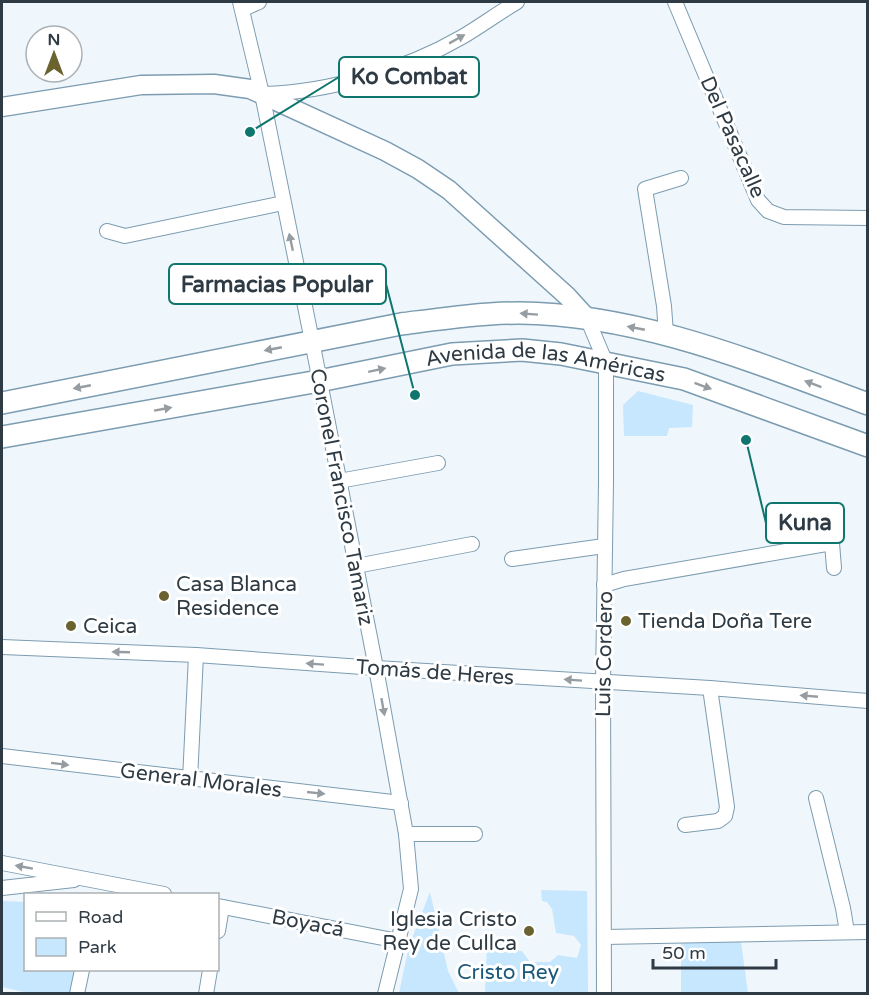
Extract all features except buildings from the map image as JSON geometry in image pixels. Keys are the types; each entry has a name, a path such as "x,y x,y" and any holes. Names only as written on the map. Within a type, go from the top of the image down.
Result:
{"main road":[{"name":"Avenida de las Américas","path":"2,403 401,324 454,317 520,313 587,318 666,334 793,376 867,404"},
{"name":"Avenida de las Américas","path":"3,438 319,381 452,354 522,350 606,363 684,379 867,446"}],"street":[{"path":"242,5 259,2"},
{"path":"262,94 291,94 351,82 422,57 461,37 517,2"},
{"name":"Del Pasacalle","path":"675,2 758,200 768,211 784,217 867,218"},
{"name":"Coronel Francisco Tamariz","path":"242,5 312,341 406,834 411,888 385,993"},
{"path":"2,107 162,83 214,84 250,89 385,151 418,169 449,190 567,296 587,318"},
{"path":"666,334 664,306 645,189 681,177"},
{"path":"107,231 125,236 283,203"},
{"name":"Luis Cordero","path":"587,318 606,363 603,682 604,993"},
{"path":"339,481 438,464"},
{"path":"604,585 624,579 832,543 834,568"},
{"path":"356,566 472,544"},
{"path":"512,559 604,546"},
{"name":"Tomás de Heres","path":"2,647 196,655 710,688 867,701"},
{"path":"190,780 196,655"},
{"path":"685,825 718,821 725,816 727,807 710,688"},
{"name":"General Morales","path":"2,756 190,780 401,803"},
{"path":"816,798 847,932"},
{"path":"406,834 474,834"},
{"path":"2,863 159,893"},
{"path":"2,888 88,879"},
{"name":"Boyacá","path":"220,906 398,941"},
{"path":"604,938 867,932"},
{"path":"77,993 82,971"},
{"path":"206,993 210,971"}],"green space":[{"path":"638,391 693,405 692,427 669,428 667,436 624,436 623,405"},
{"name":"Cristo Rey","path":"541,890 587,891 588,993 485,993 487,944 522,951 530,962 550,962 558,955 577,958 581,945 574,936 556,933 552,909 547,902 542,901"},
{"name":"Cristo Rey","path":"430,892 448,971 459,993 399,993 409,946"},
{"path":"2,901 24,902 24,971 77,971 72,994 28,993 2,987"},
{"path":"681,940 741,942 748,993 681,993"}],"place":[{"name":"Ko Combat","path":"250,132"},
{"name":"Farmacias Popular","path":"415,395"},
{"name":"Kuna","path":"746,440"},
{"name":"Casa Blanca Residence","path":"164,596"},
{"name":"Tienda Doña Tere","path":"626,621"},
{"name":"Ceica","path":"71,626"},
{"name":"Iglesia Cristo Rey de Cullca","path":"529,931"}]}
